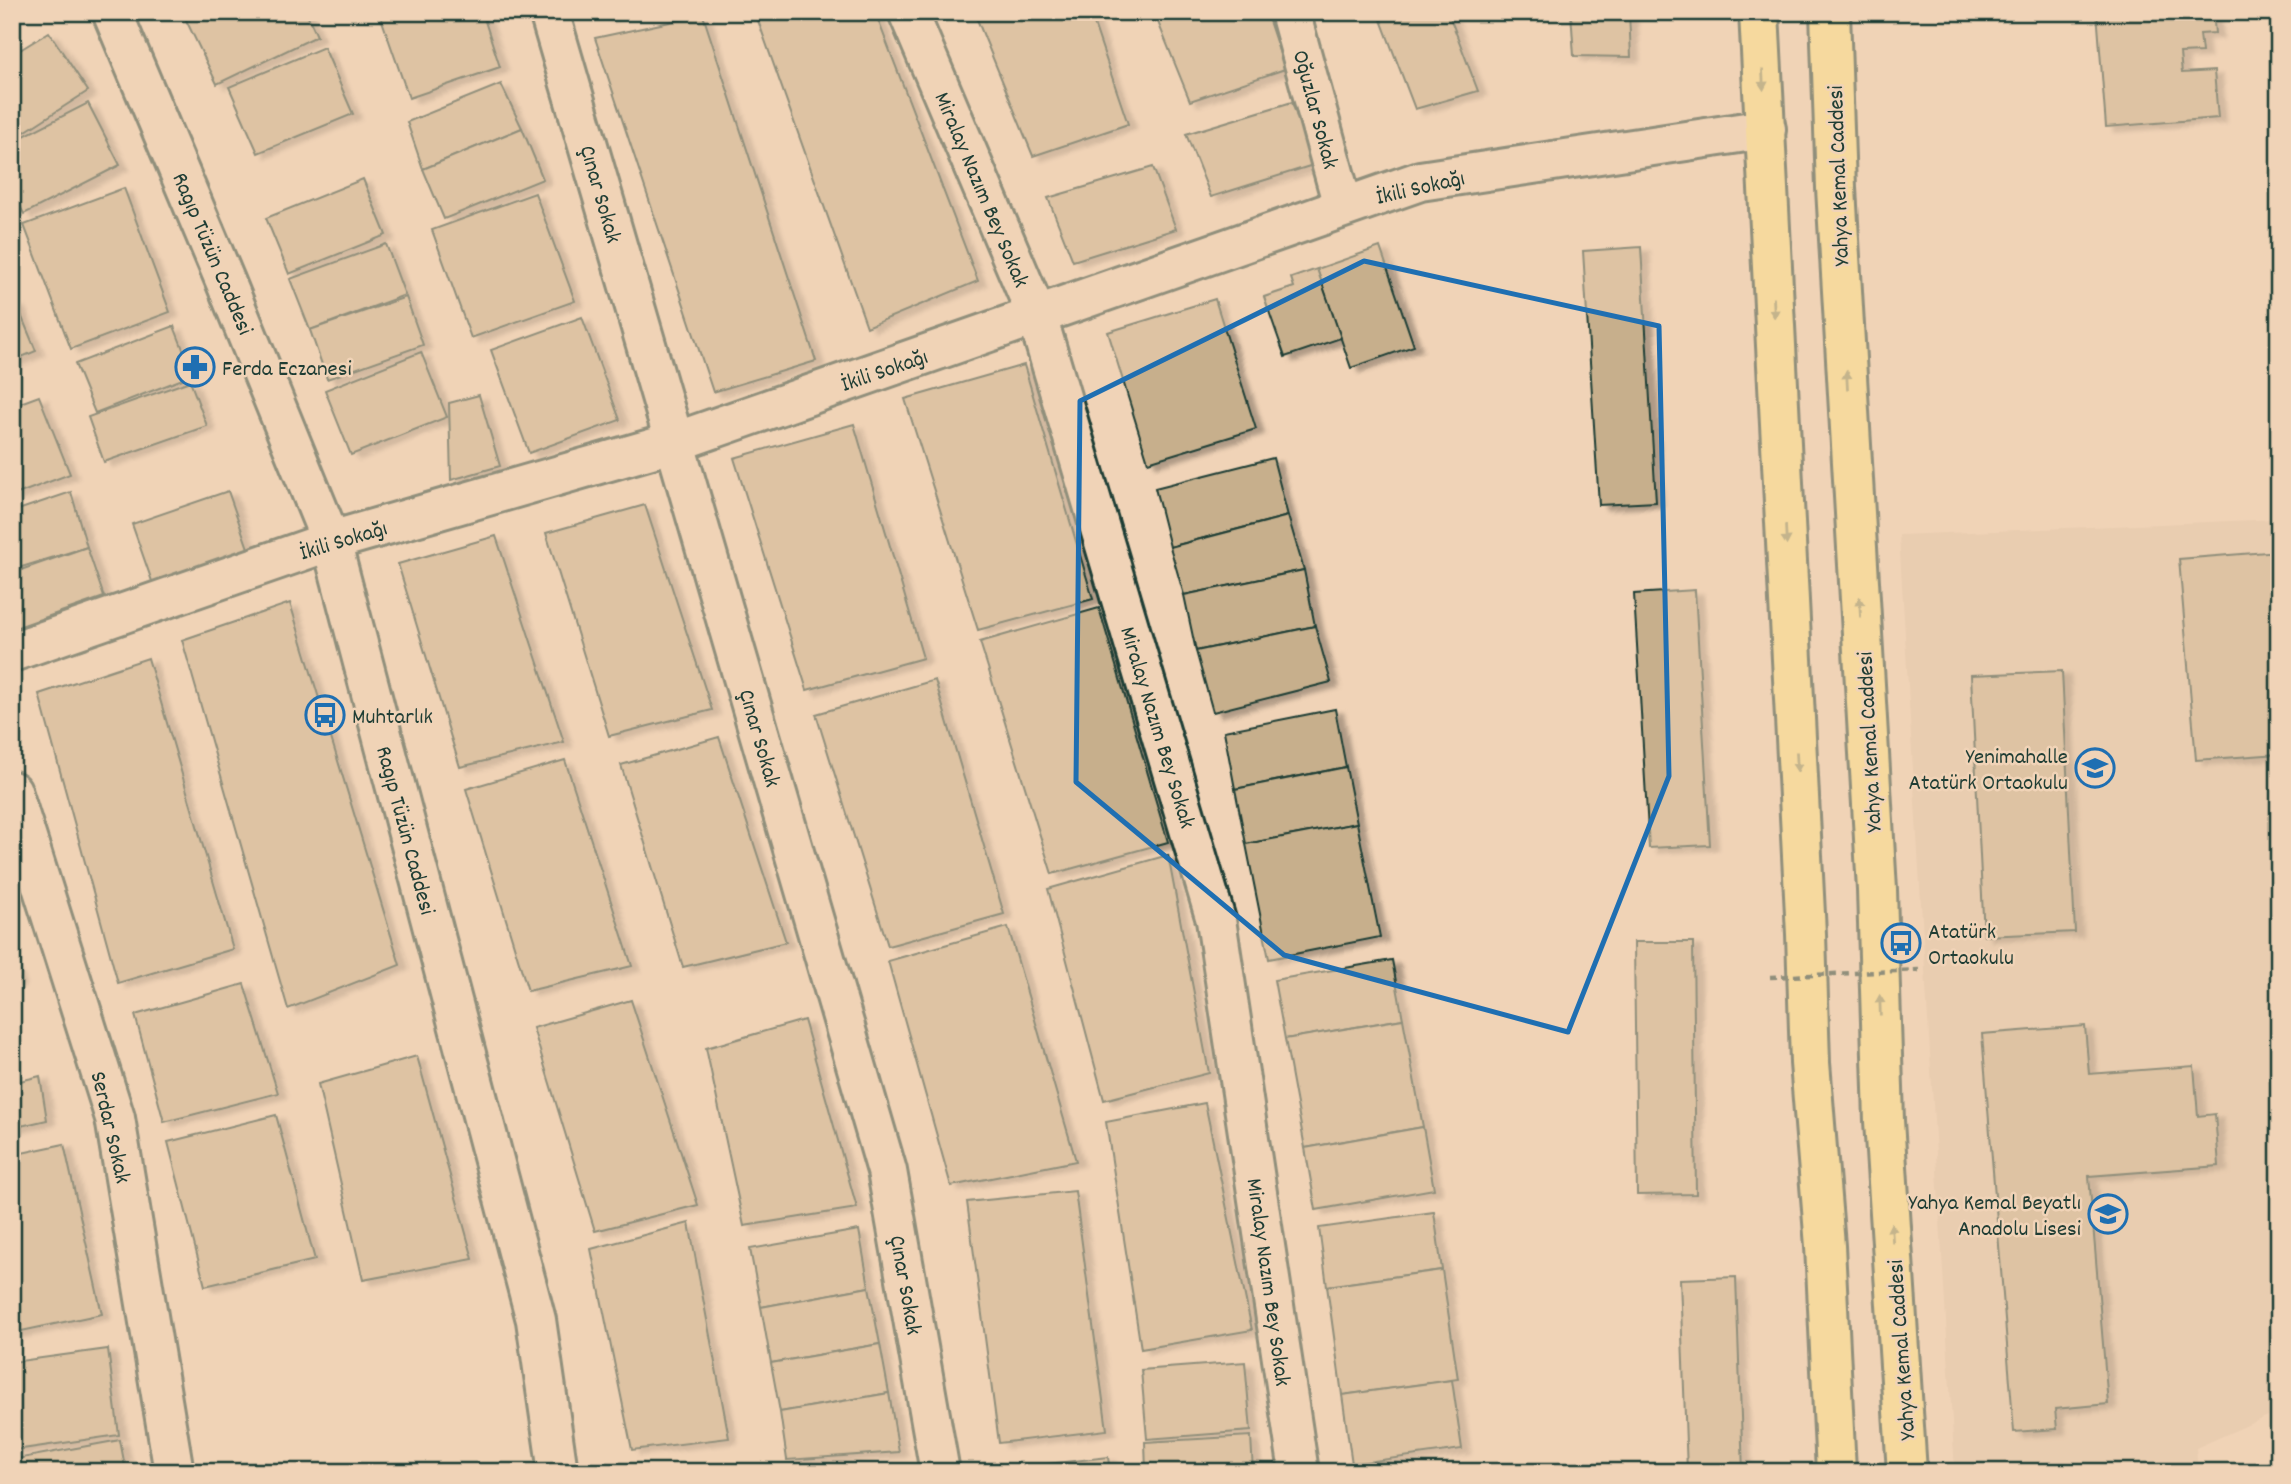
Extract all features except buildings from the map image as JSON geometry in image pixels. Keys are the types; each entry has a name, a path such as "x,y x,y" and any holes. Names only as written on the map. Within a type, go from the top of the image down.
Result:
{"main road":[{"path":"1759,12 1806,934 1810,1063 1825,1246 1836,1472"},
{"name":"Yahya Kemal Caddesi","path":"1830,12 1836,188 1877,890 1884,1121 1908,1472"}],"street":[{"name":"Ragıp Tüzün Caddesi","path":"112,12 331,541 536,1320 558,1472"},
{"name":"Çınar Sokak","path":"549,12 887,1171 940,1472"},
{"name":"Miralay Nazım Bey Sokak","path":"908,12 1037,316 1216,920 1299,1472"},
{"name":"Oğuzlar Sokak","path":"1290,12 1343,206"},
{"name":"İkili Sokağı","path":"12,652 331,541 675,442 1420,181 1766,130"},
{"name":"Serdar Sokak","path":"12,791 115,1118 174,1472"}],"path":[{"path":"1770,977 1919,970"}],"highlighted area":[{"path":"1364,261 1659,326 1669,776 1568,1032 1284,955 1076,782 1080,401"}],"shaded area":[{"path":"2279,519 2279,1411 2196,1448 2198,1472 1955,1472 1899,535"}],"place":[{"name":"Ferda Eczanesi","path":"195,367"},
{"name":"Muhtarlık","path":"325,715"},
{"name":"Yenimahalle Atatürk Ortaokulu","path":"2095,768"},
{"name":"Atatürk Ortaokulu","path":"1901,943"},
{"name":"Yahya Kemal Beyatlı Anadolu Lisesi","path":"2108,1214"}]}
